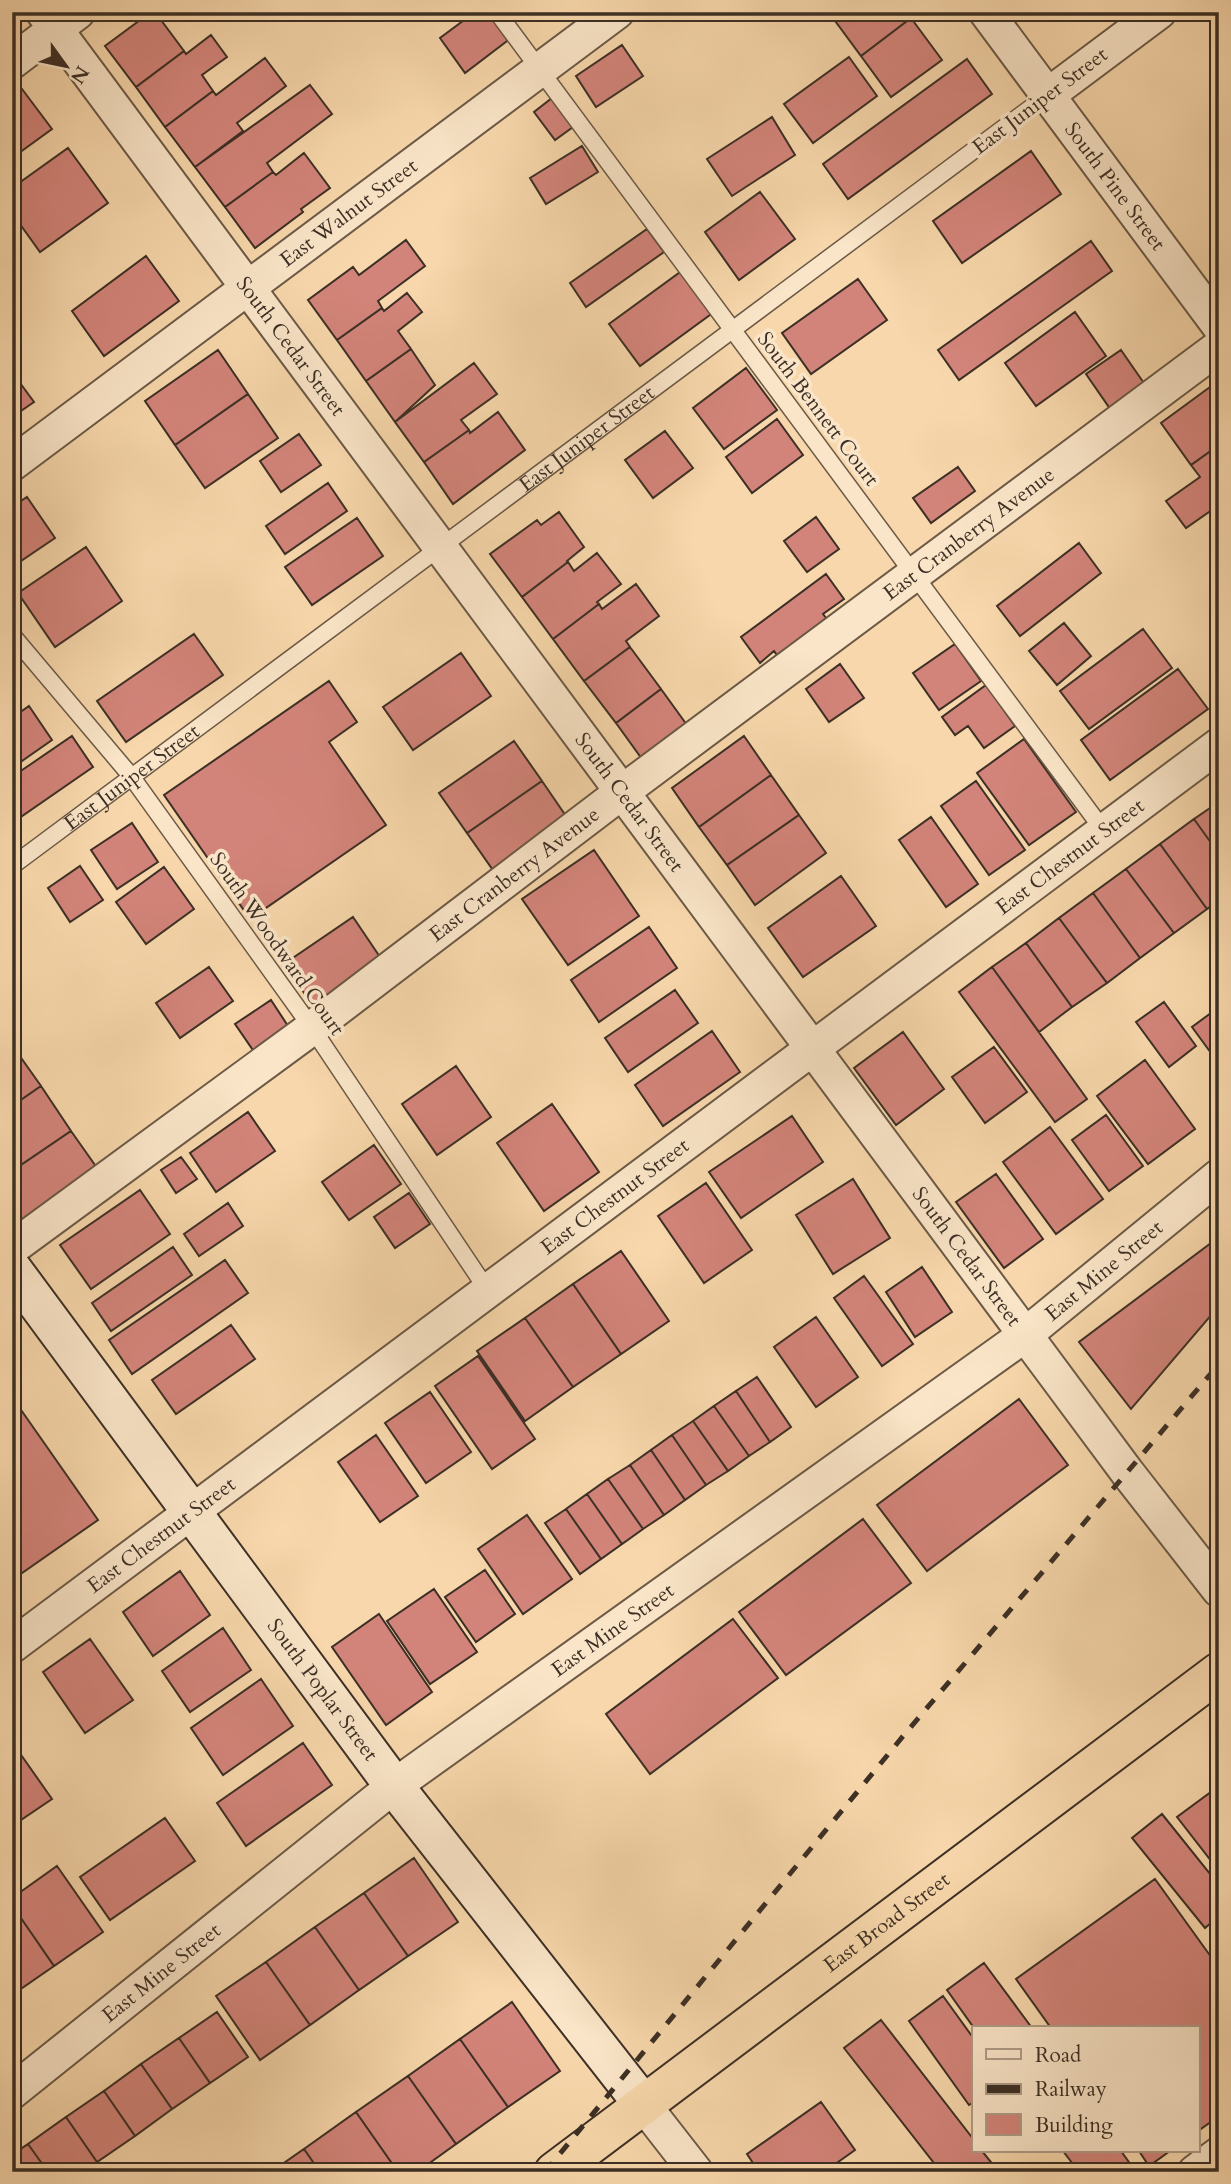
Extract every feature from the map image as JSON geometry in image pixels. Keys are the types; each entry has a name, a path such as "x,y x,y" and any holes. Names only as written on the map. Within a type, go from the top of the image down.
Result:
{"highway":[{"name":"East Broad Street","path":"554,2172 1219,1672"}],"main road":[{"name":"South Poplar Street","path":"12,1269 394,1786 643,2104"}],"street":[{"name":"East Walnut Street","path":"12,464 617,12"},
{"name":"South Pine Street","path":"986,12 1219,326"},
{"name":"East Juniper Street","path":"1048,95 1159,12"},
{"path":"12,62 59,18"},
{"name":"South Cedar Street","path":"59,18 248,288 1127,1472 1219,1590"},
{"name":"East Cranberry Avenue","path":"12,1248 312,1028 622,792 1219,347"},
{"name":"East Chestnut Street","path":"12,1646 1219,745"},
{"name":"East Mine Street","path":"12,2092 394,1786 1025,1335 1219,1176"},
{"path":"643,2104 696,2172"},
{"path":"1195,2172 1219,2154"}],"lane":[{"name":"South Bennett Court","path":"497,12 1104,831"},
{"name":"East Juniper Street","path":"12,866 1048,95"},
{"name":"South Woodward Court","path":"12,635 131,776 312,1028 488,1291"}],"building":[{"path":"151,12 155,12 184,51 136,87 105,46"},
{"path":"475,12 492,12 511,38 465,73 440,38"},
{"path":"907,12 911,18 861,56 830,14"},
{"path":"911,18 942,60 891,97 861,56"},
{"path":"211,35 227,57 202,75 213,91 165,127 136,87 184,51 186,54"},
{"path":"622,45 643,76 596,107 576,76"},
{"path":"849,57 877,96 813,143 784,104"},
{"path":"265,58 286,86 237,123 243,131 195,167 165,127 213,91 216,95"},
{"path":"967,59 992,94 848,199 823,164"},
{"path":"310,85 332,114 267,163 273,172 225,207 195,167"},
{"path":"22,89 52,129 12,158 12,96"},
{"path":"552,98 573,127 555,140 534,112"},
{"path":"772,117 795,155 732,196 707,159"},
{"path":"582,146 598,172 546,204 530,178"},
{"path":"68,148 108,203 40,252 12,213 12,188"},
{"path":"1031,151 1061,194 962,263 933,221"},
{"path":"304,153 330,188 255,248 225,207 273,172 276,175"},
{"path":"760,192 795,239 739,280 705,232"},
{"path":"647,229 664,252 586,307 570,283"},
{"path":"406,240 425,266 378,301 382,308 337,340 308,300 353,267 359,275"},
{"path":"1091,241 1112,271 959,380 938,350"},
{"path":"146,256 179,301 104,356 72,311"},
{"path":"683,270 714,312 640,366 609,324"},
{"path":"858,279 887,320 811,374 782,333"},
{"path":"407,293 422,312 398,331 411,349 366,381 337,340 382,308 384,311"},
{"path":"1075,312 1106,356 1036,406 1005,363"},
{"path":"411,349 435,385 395,422 366,381"},
{"path":"218,350 248,394 175,445 145,401"},
{"path":"1121,350 1148,389 1113,413 1086,374"},
{"path":"474,363 497,394 461,420 469,430 424,462 395,422"},
{"path":"746,368 777,410 724,449 693,408"},
{"path":"12,372 34,402 12,417"},
{"path":"1214,384 1219,390 1219,445 1191,465 1161,423"},
{"path":"248,394 278,438 205,488 175,445"},
{"path":"498,412 525,450 453,504 424,462"},
{"path":"777,419 803,455 752,493 726,457"},
{"path":"665,431 693,468 653,498 625,460"},
{"path":"299,434 321,465 281,492 260,461"},
{"path":"1219,445 1219,505 1186,528 1166,501 1200,477 1191,465"},
{"path":"958,467 975,491 931,523 913,498"},
{"path":"328,483 347,511 285,554 266,526"},
{"path":"27,497 55,538 12,567 12,507"},
{"path":"559,512 584,547 522,597 490,554 537,520 541,525"},
{"path":"816,517 839,549 807,572 784,541"},
{"path":"357,518 383,556 312,605 285,567"},
{"path":"1079,543 1101,573 1020,636 997,606"},
{"path":"86,547 122,601 55,647 18,593"},
{"path":"597,553 621,584 553,639 522,597 568,562 574,571"},
{"path":"826,574 844,599 823,614 834,628 784,665 774,651 760,663 741,637"},
{"path":"636,584 659,616 626,641 630,647 584,681 553,639 599,604 602,609"},
{"path":"1064,623 1091,656 1057,685 1029,651"},
{"path":"1143,629 1172,668 1089,729 1060,691"},
{"path":"194,634 223,675 126,742 97,701"},
{"path":"955,644 981,681 939,710 913,673"},
{"path":"630,647 661,689 616,723 584,681"},
{"path":"461,653 491,696 413,750 383,707"},
{"path":"840,664 864,698 829,722 806,689"},
{"path":"1178,669 1208,709 1110,780 1081,740"},
{"path":"329,681 357,722 329,742 386,825 250,919 164,795"},
{"path":"986,685 1015,726 984,748 968,726 955,735 942,717"},
{"path":"661,689 692,732 647,766 616,723"},
{"path":"29,706 52,740 12,768 12,718"},
{"path":"72,736 93,767 12,823 12,777"},
{"path":"744,736 771,775 699,827 672,788"},
{"path":"1024,739 1076,812 1029,845 977,773"},
{"path":"514,741 542,781 467,833 439,793"},
{"path":"771,775 799,815 727,865 699,827"},
{"path":"542,781 570,822 495,873 467,833"},
{"path":"976,781 1025,850 989,875 941,806"},
{"path":"1219,802 1219,854 1194,819"},
{"path":"799,815 826,853 755,905 727,865"},
{"path":"931,817 978,884 946,907 899,840"},
{"path":"1194,819 1219,854 1219,900 1207,909 1160,844"},
{"path":"132,823 158,862 117,889 91,850"},
{"path":"1160,844 1207,909 1174,933 1126,869"},
{"path":"594,850 639,916 568,965 522,899"},
{"path":"80,866 103,900 70,922 48,888"},
{"path":"164,867 194,909 146,944 116,902"},
{"path":"1126,869 1174,933 1140,958 1093,893"},
{"path":"841,876 876,926 803,977 768,928"},
{"path":"1093,893 1140,958 1107,983 1059,918"},
{"path":"353,917 382,960 314,1007 284,964"},
{"path":"1059,918 1107,983 1072,1007 1026,943"},
{"path":"649,927 677,968 599,1022 571,980"},
{"path":"1026,943 1072,1007 1039,1032 992,967"},
{"path":"209,967 233,1001 180,1038 156,1003"},
{"path":"992,967 1087,1099 1055,1122 959,992"},
{"path":"675,990 698,1023 628,1072 605,1038"},
{"path":"271,1000 290,1029 255,1053 235,1024"},
{"path":"1164,1002 1196,1046 1169,1067 1136,1022"},
{"path":"1219,1007 1219,1064 1192,1027"},
{"path":"712,1031 740,1072 663,1126 635,1085"},
{"path":"903,1032 944,1089 896,1125 854,1068"},
{"path":"12,1045 41,1086 12,1106"},
{"path":"994,1047 1027,1092 985,1123 952,1077"},
{"path":"1145,1060 1195,1129 1148,1164 1097,1096"},
{"path":"456,1066 491,1117 437,1155 402,1104"},
{"path":"41,1086 71,1131 12,1171 12,1106"},
{"path":"552,1104 599,1172 544,1211 497,1143"},
{"path":"248,1112 275,1151 216,1192 190,1153"},
{"path":"1106,1115 1143,1166 1109,1191 1072,1140"},
{"path":"792,1116 823,1162 741,1218 709,1172"},
{"path":"1050,1127 1103,1199 1056,1234 1003,1162"},
{"path":"71,1131 102,1175 26,1228 12,1208 12,1171"},
{"path":"374,1145 401,1184 349,1220 322,1182"},
{"path":"181,1157 197,1179 176,1193 161,1170"},
{"path":"996,1174 1043,1239 1004,1268 956,1202"},
{"path":"853,1179 890,1238 833,1274 796,1215"},
{"path":"706,1183 752,1250 704,1283 658,1216"},
{"path":"140,1190 170,1234 91,1289 60,1245"},
{"path":"409,1193 430,1224 395,1248 374,1217"},
{"path":"228,1203 243,1226 199,1256 184,1234"},
{"path":"1219,1237 1219,1306 1131,1409 1079,1342"},
{"path":"173,1247 192,1275 111,1331 92,1303"},
{"path":"621,1251 669,1321 621,1354 573,1284"},
{"path":"225,1260 248,1293 132,1374 109,1340"},
{"path":"922,1267 952,1312 915,1337 886,1292"},
{"path":"864,1276 913,1344 882,1366 834,1298"},
{"path":"573,1284 621,1354 573,1387 525,1318"},
{"path":"816,1317 858,1377 816,1407 774,1347"},
{"path":"525,1318 573,1387 525,1421 477,1351"},
{"path":"231,1325 255,1359 176,1414 152,1380"},
{"path":"478,1356 535,1439 492,1469 435,1386"},
{"path":"757,1377 791,1427 770,1442 736,1391"},
{"path":"736,1391 770,1442 749,1456 714,1406"},
{"path":"430,1392 471,1452 426,1483 385,1423"},
{"path":"12,1397 98,1520 12,1580"},
{"path":"1019,1399 1068,1465 927,1571 877,1505"},
{"path":"714,1406 749,1456 728,1471 693,1421"},
{"path":"693,1421 728,1471 706,1485 672,1435"},
{"path":"376,1435 418,1496 380,1522 338,1462"},
{"path":"672,1435 706,1485 685,1500 651,1450"},
{"path":"651,1450 685,1500 664,1515 630,1465"},
{"path":"630,1465 664,1515 643,1529 608,1479"},
{"path":"608,1479 643,1529 622,1544 587,1494"},
{"path":"587,1494 622,1544 601,1559 566,1509"},
{"path":"566,1509 601,1559 580,1574 545,1523"},
{"path":"527,1515 572,1579 523,1614 478,1549"},
{"path":"863,1519 911,1583 786,1675 739,1612"},
{"path":"485,1570 515,1614 476,1642 445,1597"},
{"path":"180,1571 210,1615 153,1656 123,1612"},
{"path":"434,1589 477,1652 430,1684 387,1621"},
{"path":"379,1614 432,1692 386,1725 332,1647"},
{"path":"733,1619 778,1678 650,1774 606,1714"},
{"path":"223,1628 251,1670 190,1712 162,1671"},
{"path":"90,1639 133,1700 85,1733 43,1672"},
{"path":"261,1679 293,1726 223,1775 191,1728"},
{"path":"12,1742 52,1799 12,1826"},
{"path":"303,1743 332,1785 246,1846 217,1803"},
{"path":"1219,1786 1219,1871 1177,1817"},
{"path":"1162,1814 1219,1885 1219,1916 1205,1928 1132,1838"},
{"path":"165,1818 195,1861 110,1920 80,1877"},
{"path":"414,1858 458,1922 408,1956 364,1893"},
{"path":"57,1866 103,1932 54,1966 12,1905 12,1898"},
{"path":"1155,1879 1219,1968 1219,2116 1200,2130 1200,2026 1050,2026 1016,1979"},
{"path":"364,1893 408,1956 359,1990 315,1927"},
{"path":"12,1905 54,1966 12,1995"},
{"path":"315,1927 359,1990 310,2025 266,1962"},
{"path":"266,1962 310,2025 260,2060 216,1996"},
{"path":"984,1963 1031,2026 973,2026 947,1990"},
{"path":"943,1996 972,2036 972,2103 969,2105 909,2021"},
{"path":"512,2002 560,2071 508,2107 460,2039"},
{"path":"217,2012 248,2057 210,2083 179,2038"},
{"path":"881,2020 972,2137 972,2152 983,2152 999,2172 941,2172 844,2048"},
{"path":"179,2038 210,2083 172,2109 141,2064"},
{"path":"460,2039 508,2107 456,2144 408,2076"},
{"path":"141,2064 172,2109 135,2136 104,2091"},
{"path":"408,2076 456,2144 417,2172 398,2172 356,2112"},
{"path":"104,2091 135,2136 97,2162 66,2117"},
{"path":"821,2102 855,2150 824,2172 759,2172 747,2154"},
{"path":"356,2112 398,2172 320,2172 304,2149"},
{"path":"66,2117 97,2162 84,2172 48,2172 28,2144"},
{"path":"28,2144 48,2172 12,2172 12,2155"},
{"path":"304,2149 320,2172 271,2172"},
{"path":"1064,2152 1122,2152 1136,2172 1079,2172"},
{"path":"1140,2152 1169,2152 1149,2166"}],"railway":[{"path":"545,2172 904,1735 1219,1364"}]}
